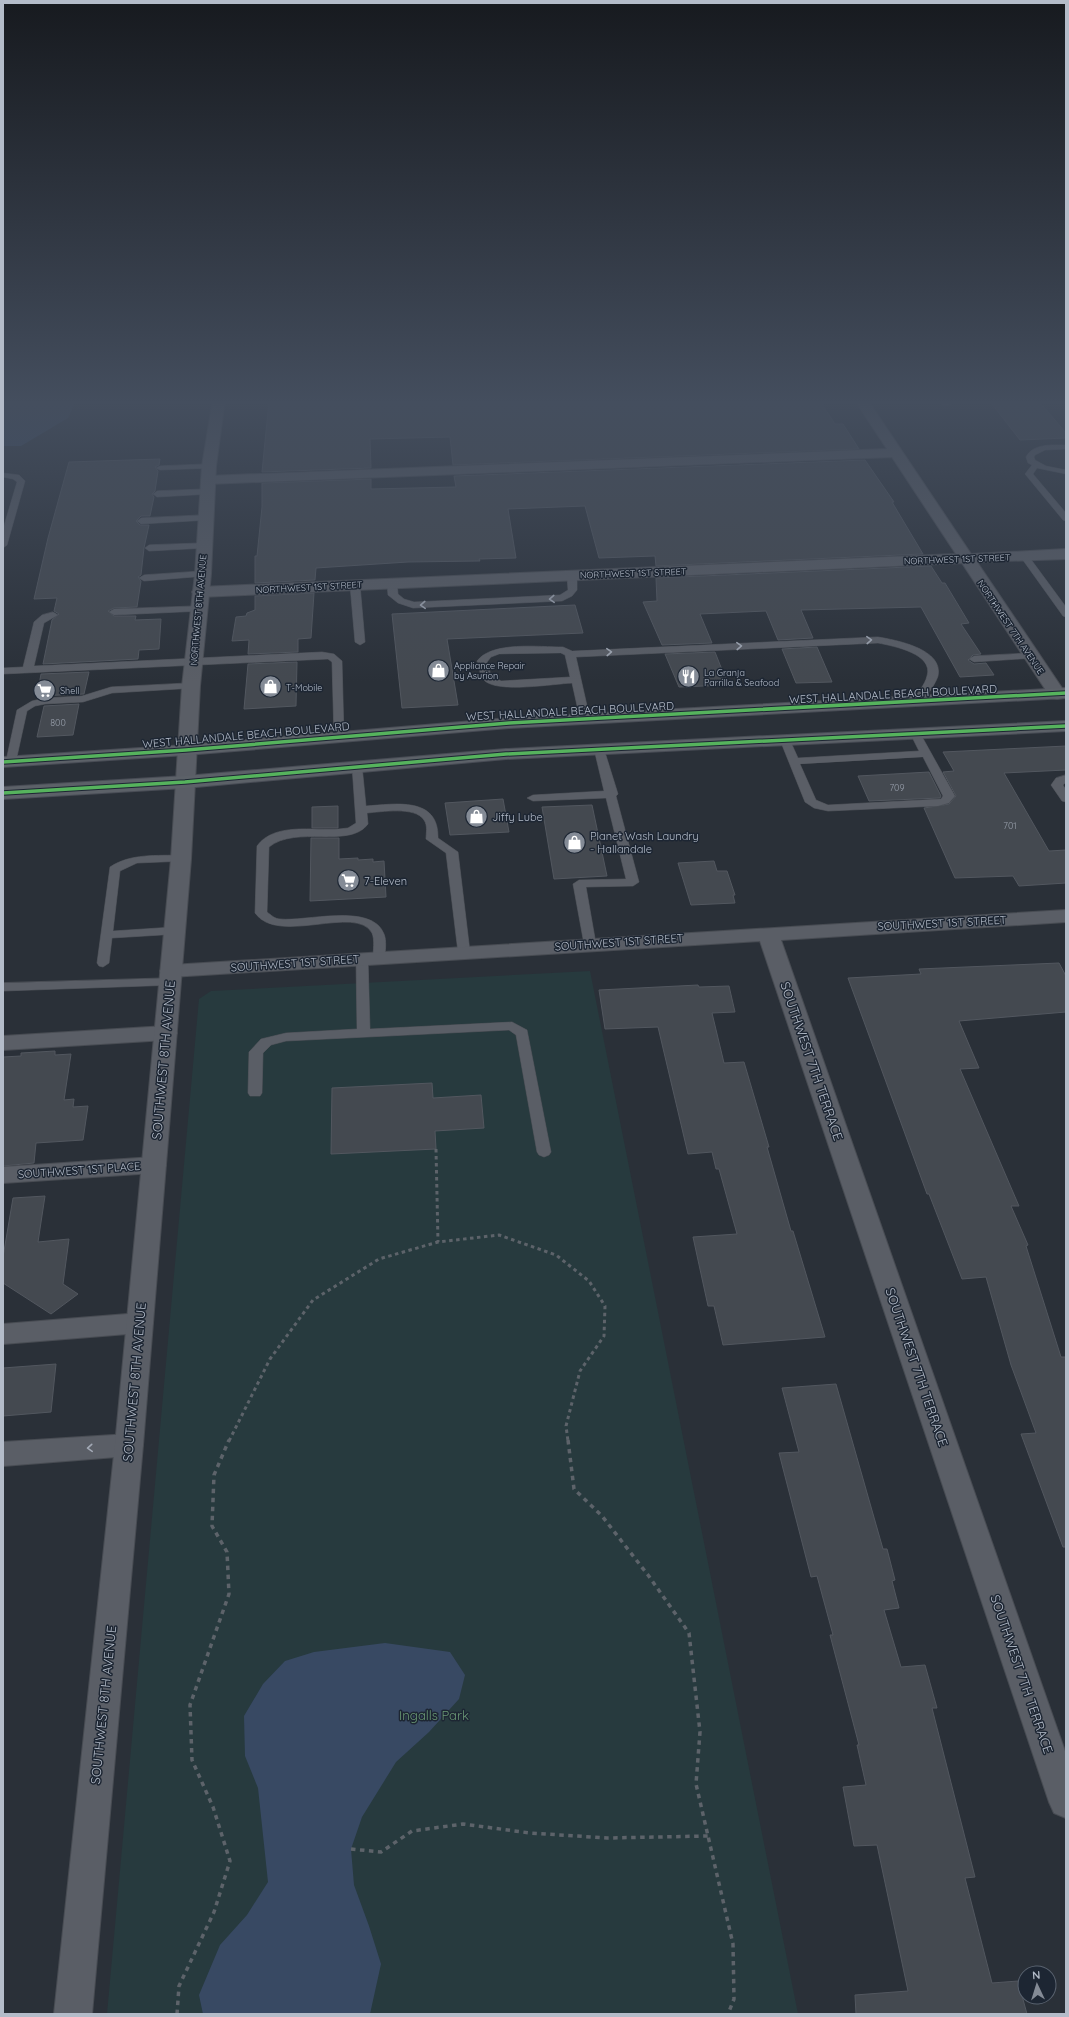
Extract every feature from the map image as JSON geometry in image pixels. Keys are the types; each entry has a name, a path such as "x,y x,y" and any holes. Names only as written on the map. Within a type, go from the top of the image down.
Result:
{"main road":[{"name":"WEST HALLANDALE BEACH BOULEVARD","path":"7,762 186,750 509,723 1061,694"},
{"path":"979,730 1034,713 1054,702 1061,694"},
{"path":"3,793 185,782 506,754 1066,726"}],"street":[{"name":"NORTHWEST 8TH AVENUE","path":"186,750 200,592 203,574 203,546 207,493"},
{"name":"NORTHWEST 7TH AVENUE","path":"922,493 1031,656 1061,694"},
{"name":"NORTHWEST 1ST STREET","path":"200,592 1066,554"},
{"name":"SOUTHWEST 8TH AVENUE","path":"72,2014 129,1445 181,859 186,750"},
{"name":"SOUTHWEST 1ST STREET","path":"171,976 370,958 1066,916"},
{"name":"SOUTHWEST 7TH TERRACE","path":"768,933 1066,1802"},
{"path":"3,1043 166,1033"},
{"name":"SOUTHWEST 1ST PLACE","path":"3,1176 154,1165"},
{"path":"3,1334 140,1323"},
{"path":"3,1454 129,1445"}],"lane":[{"path":"3,545 5,528 17,493"},
{"path":"1045,493 1066,518"},
{"path":"141,521 206,518"},
{"path":"149,548 203,546"},
{"path":"1024,556 1066,614"},
{"path":"144,578 203,574"},
{"path":"392,583 393,595 401,601 413,605 562,598 572,592 575,587 572,576"},
{"path":"355,585 360,642"},
{"path":"114,612 199,608"},
{"path":"28,670 39,622 45,617 54,615"},
{"path":"576,680 501,684 490,681 486,676 482,661 488,655 498,651 553,649 563,650 570,654 878,640 914,650 929,660 933,667 933,675 918,701"},
{"path":"570,654 585,719"},
{"path":"3,671 322,655 331,656 337,661 339,737"},
{"path":"974,659 1031,656"},
{"path":"7,762 22,710 32,704 45,701 84,699 111,690 191,686"},
{"path":"785,740 812,802 818,806 828,808 938,803 945,800 949,796 915,733"},
{"path":"590,944 579,884 634,882 599,749"},
{"path":"794,761 927,754"},
{"path":"357,766 362,824 350,831 280,835 269,839 263,846 261,913 267,919 279,923 345,920 360,921 372,925 378,933 370,958 364,1033"},
{"path":"1066,778 1060,780 1057,785 1066,799"},
{"path":"533,798 612,794"},
{"path":"361,810 402,807 415,809 424,813 431,820 432,839 452,852 464,952"},
{"path":"103,963 114,869 120,864 129,861 181,859"},
{"path":"106,935 174,931"},
{"path":"3,988 171,976"},
{"path":"255,1093 256,1052 266,1042 286,1037 512,1026 522,1033 544,1152"}],"path":[{"path":"436,1149 438,1242"},
{"path":"177,2014 179,1986 214,1912 230,1861 213,1807 192,1760 190,1705 229,1594 227,1552 212,1526 214,1475 233,1431 270,1359 313,1300 379,1259 438,1242 500,1235 556,1255 589,1281 606,1306 604,1336 580,1371 566,1426 574,1489 602,1516 648,1575 689,1633 700,1732 696,1784 733,1944 734,1999 728,2014"},
{"path":"351,1849 381,1852 412,1831 462,1824 530,1833 607,1838 708,1836"}],"green space":[{"name":"Ingalls Park","path":"590,971 798,2014 107,2014 199,999 211,991"}],"water":[{"path":"385,1643 450,1652 465,1675 459,1699 429,1732 396,1762 362,1817 351,1849 354,1885 381,1964 370,2014 203,2014 199,1995 220,1945 247,1915 268,1882 258,1788 245,1756 244,1716 263,1684 285,1661 314,1652"}],"building":[{"path":"60,493 153,493 154,497 150,516 141,516 136,521 140,525 149,525 144,548 141,575 138,577 141,581 137,607 114,608 108,611 114,616 136,616 135,620 161,619 159,649 139,650 138,659 43,664 52,620 59,614 54,611 57,598 34,599"},
{"path":"262,493 888,493 923,554 656,566 655,556 599,558 585,506 508,509 516,558 479,559 480,561 408,562 316,568 315,580 255,583 255,556 257,556"},
{"path":"931,566 942,583 945,583 969,623 961,624 981,654 973,655 968,660 974,664 986,663 994,675 960,677 921,607 801,610 813,638 778,640 766,611 700,614 712,643 662,645 643,602 657,601 656,578"},
{"path":"314,593 311,638 298,639 298,652 248,654 249,640 232,641 236,617 246,616 247,613 255,610 255,596"},
{"path":"575,605 583,633 447,639 458,705 402,708 392,614"},
{"path":"817,647 832,682 796,683 782,649"},
{"path":"715,652 728,685 679,687 665,654"},
{"name":"T-Mobile","path":"297,662 296,706 244,709 248,664"},
{"path":"89,672 84,694 37,696 41,674"},
{"name":"Shell","path":"79,704 73,735 37,737 44,706"},
{"path":"1066,746 1066,770 1004,773 1049,851 1066,850 1066,883 1019,886 1013,876 955,878 924,808 949,804 956,796 943,772 954,771 943,752"},
{"path":"929,772 941,796 940,798 869,801 858,776"},
{"name":"Jiffy Lube","path":"503,799 509,832 450,835 445,803"},
{"name":"Planet Wash Laundry - Hallandale","path":"592,805 607,876 554,879 542,807"},
{"path":"338,806 338,828 312,828 312,807"},
{"name":"7-Eleven","path":"311,838 339,838 339,859 358,858 358,860 373,859 373,862 384,861 386,897 310,901"},
{"path":"714,861 717,871 727,871 735,895 733,895 735,903 691,905 678,863"},
{"path":"1059,963 1066,976 1066,1012 959,1021 979,1068 960,1069 1019,1206 1011,1206 1028,1245 1026,1246 1061,1357 1066,1357 1066,1547 1063,1547 1021,1434 1036,1433 1011,1365 986,1277 962,1279 929,1194 927,1194 848,978 921,974 919,969"},
{"path":"698,985 699,987 729,986 735,1012 712,1013 724,1063 744,1062 769,1147 767,1147 791,1231 793,1231 825,1337 723,1345 714,1306 708,1306 693,1237 737,1234 719,1169 716,1169 712,1152 688,1154 658,1027 605,1029 599,990"},
{"path":"55,1051 55,1055 71,1054 64,1100 74,1099 73,1107 88,1106 83,1140 36,1143 34,1163 3,1166 3,1057 21,1056 21,1053"},
{"path":"432,1083 433,1098 481,1095 484,1128 435,1131 436,1149 331,1154 332,1088"},
{"path":"45,1196 38,1242 69,1239 63,1284 78,1294 51,1314 3,1283 3,1257 13,1198"},
{"path":"56,1364 51,1412 3,1416 3,1368"},
{"path":"836,1384 883,1549 887,1549 895,1580 892,1581 899,1608 884,1610 901,1667 925,1665 937,1708 932,1708 975,1877 965,1878 992,1983 1017,1981 1017,2005 1025,2005 1027,2014 856,2014 855,1995 908,1991 877,1845 854,1846 843,1787 866,1785 857,1745 859,1745 830,1635 833,1635 817,1576 811,1577 779,1453 799,1452 782,1388"}],"cycle path":[{"path":"3,762 186,750 509,723 1066,693"},
{"path":"3,793 185,782 506,754 1066,726"}],"place":[{"name":"Appliance Repair by Asurion","path":"438,670"},
{"name":"La Granja Parrilla & Seafood","path":"689,677"},
{"name":"T-Mobile","path":"271,687"},
{"name":"Shell","path":"44,690"},
{"name":"Jiffy Lube","path":"477,817"},
{"name":"Planet Wash Laundry - Hallandale","path":"574,842"},
{"name":"7-Eleven","path":"348,881"}]}
